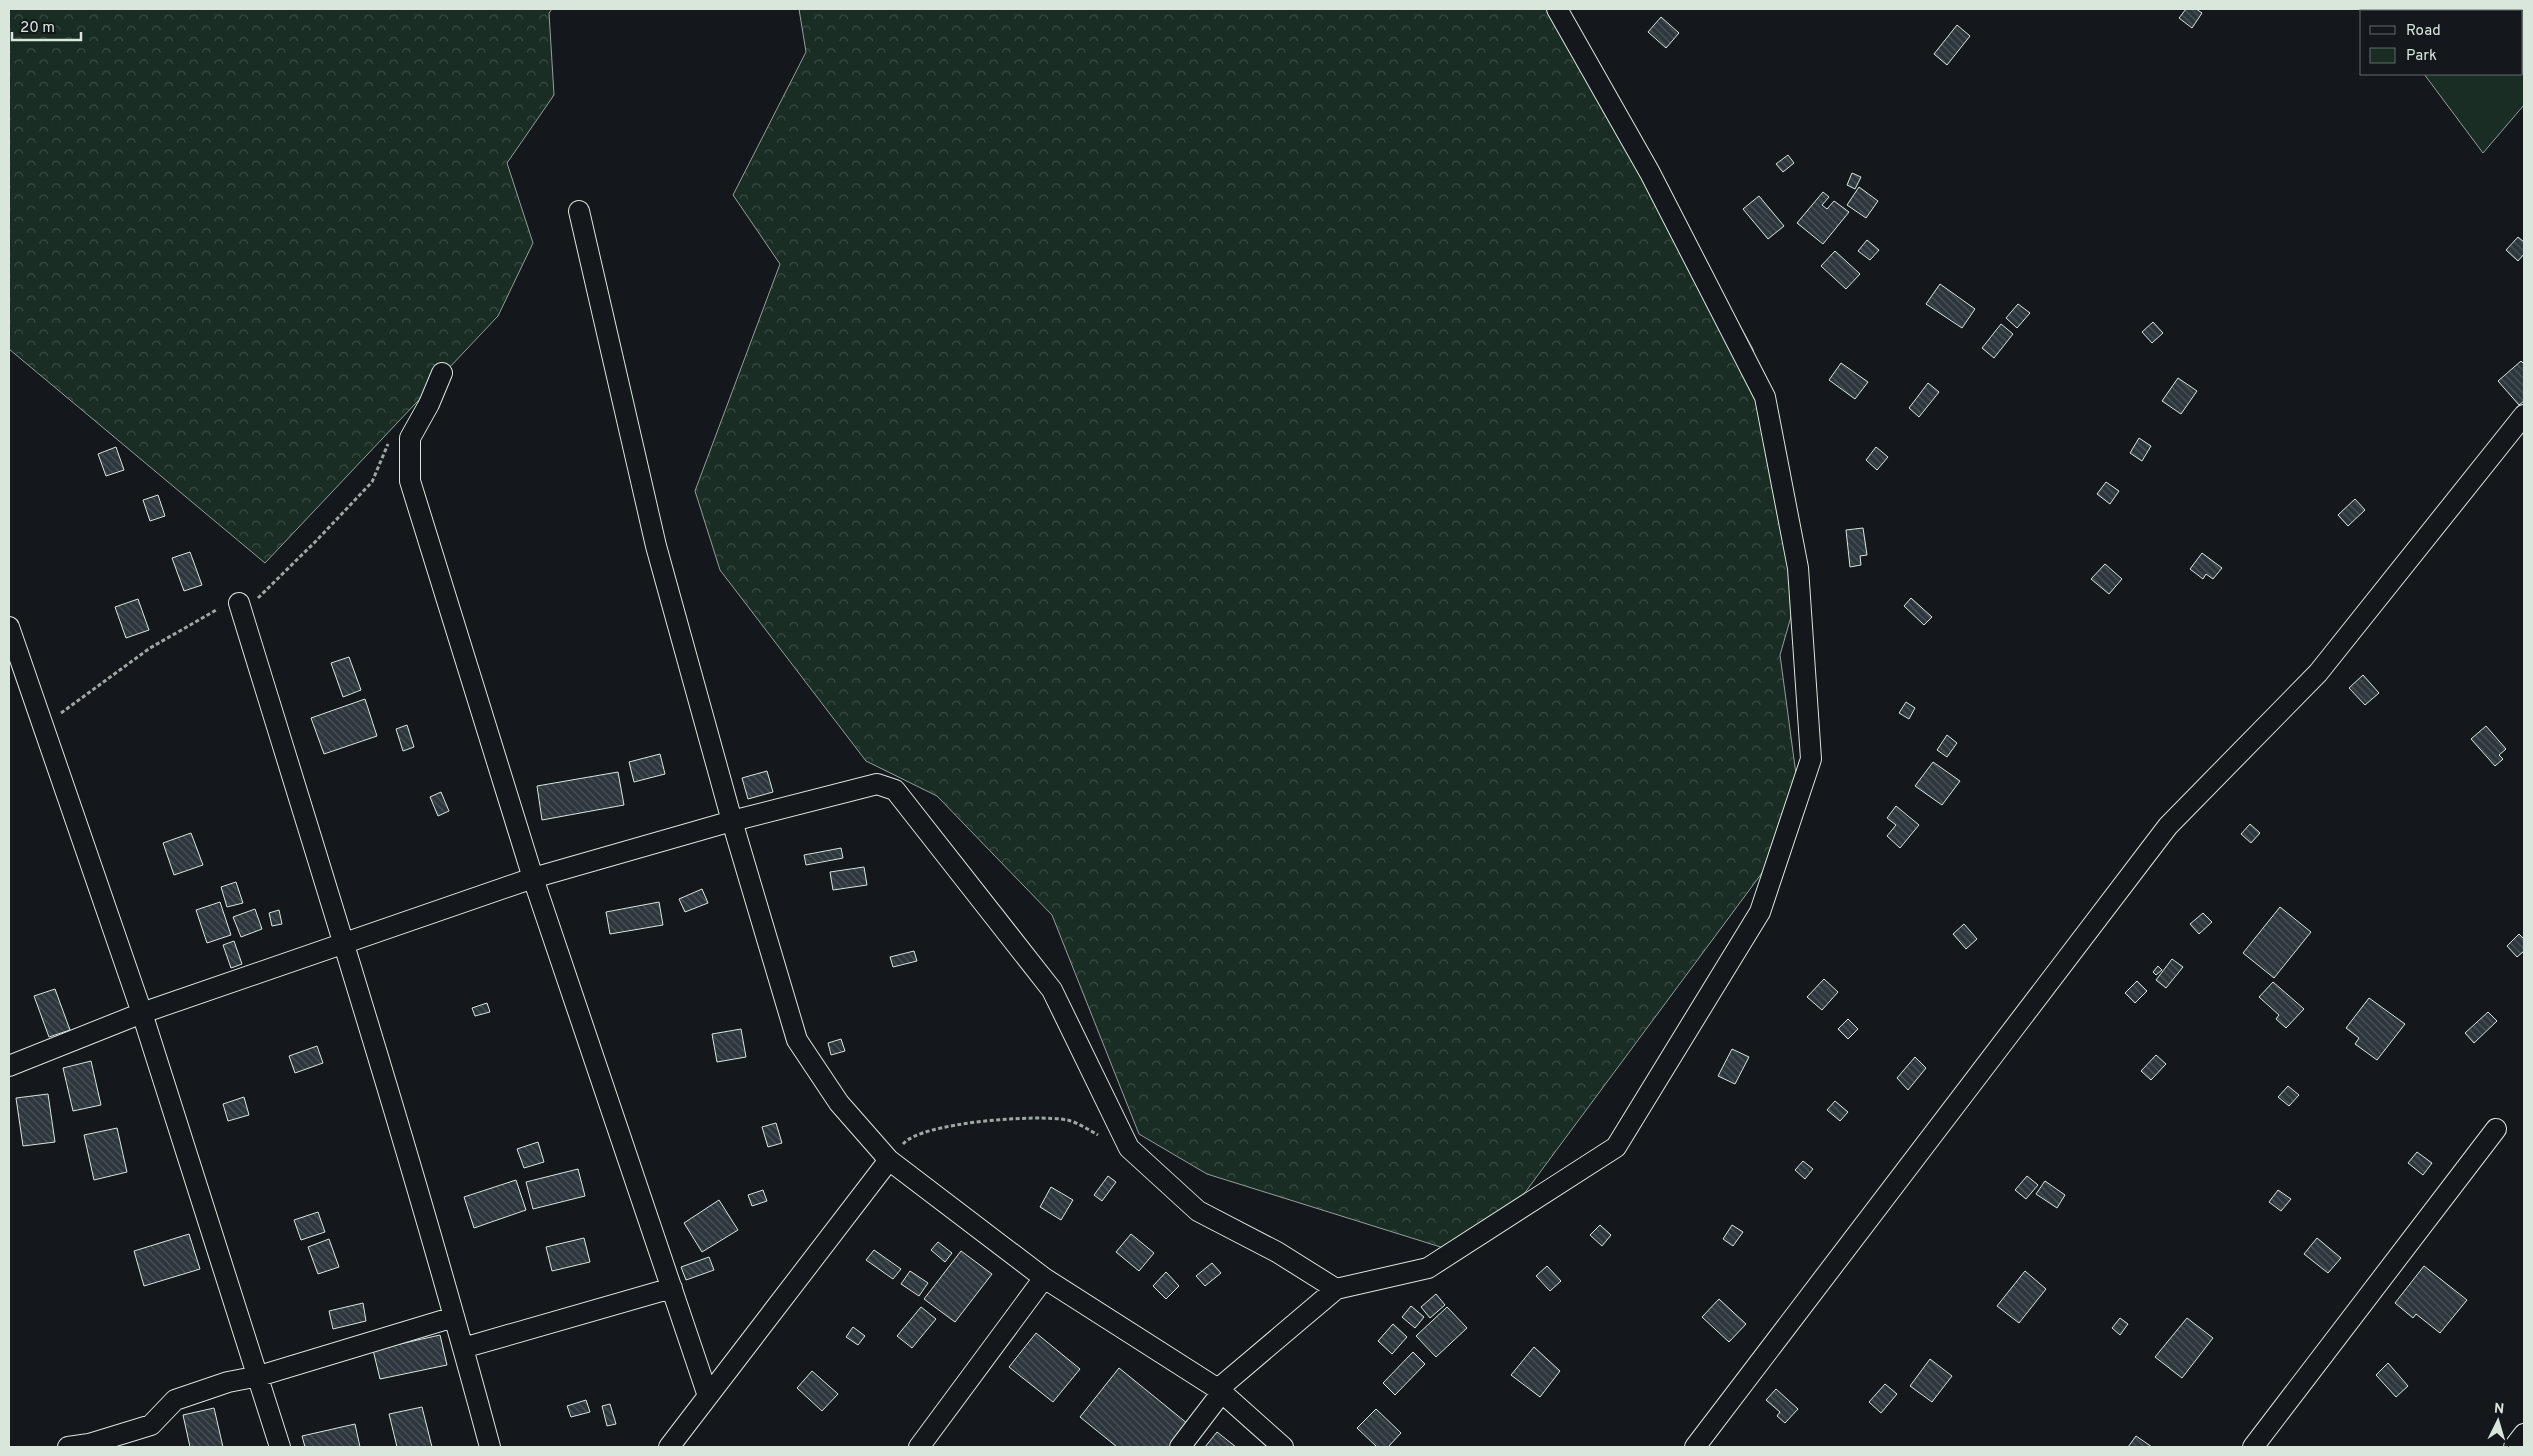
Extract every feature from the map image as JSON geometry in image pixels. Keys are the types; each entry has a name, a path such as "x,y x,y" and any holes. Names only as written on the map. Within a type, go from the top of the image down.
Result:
{"street":[{"path":"1180,1447 1220,1391 1336,1289 1428,1268 1616,1147 1760,912 1811,759 1798,568 1765,397 1650,173 1557,9"},
{"path":"579,211 656,546 732,821 797,1040 839,1103 889,1160 1044,1278 1220,1391 1283,1447"},
{"path":"442,373 429,404 410,438 410,481 533,878 708,1396"},
{"path":"1695,1447 2168,826 2318,673 2524,415"},
{"path":"239,603 344,944 463,1348 490,1447"},
{"path":"9,627 142,1013 259,1376 280,1447"},
{"path":"9,1066 142,1013 533,878 732,821 876,784 895,790 1052,990 1129,1148 1198,1211 1277,1252 1336,1289"},
{"path":"2253,1447 2496,1129"},
{"path":"669,1447 889,1160"},
{"path":"919,1447 1044,1278"},
{"path":"463,1348 672,1288"},
{"path":"68,1447 89,1444 150,1425 175,1400 228,1382 259,1376 454,1317"},
{"path":"2514,1447 2524,1434"}],"path":[{"path":"43,727 150,648 216,610 260,597 372,482 389,442"},
{"path":"889,1160 905,1141 927,1131 1010,1118 1068,1120 1129,1148"}],"green space":[{"path":"9,9 552,9 549,13 554,95 507,163 533,243 498,316 265,563 9,349"},
{"path":"799,9 1563,9 1753,349 1797,596 1780,655 1802,819 1515,1206 1447,1249 1207,1174 1139,1134 1052,915 937,796 866,761 720,570 695,491 780,264 733,195 806,52"},
{"path":"2524,9 2524,105 2483,153 2425,75 2523,75 2523,10 2376,10"}],"building":[{"path":"2186,9 2196,9 2202,13 2192,28 2179,18"},
{"path":"1661,17 1679,33 1666,48 1648,32"},
{"path":"1957,25 1970,36 1947,65 1934,54"},
{"path":"1788,155 1794,163 1783,172 1776,164"},
{"path":"1852,173 1861,177 1855,189 1847,185"},
{"path":"1859,187 1878,201 1866,218 1847,205"},
{"path":"1823,192 1829,197 1822,205 1827,209 1834,201 1849,212 1823,244 1797,223"},
{"path":"1759,196 1784,226 1768,239 1743,209"},
{"path":"2518,237 2524,242 2524,254 2518,261 2506,250"},
{"path":"1867,240 1879,250 1870,260 1858,251"},
{"path":"1835,251 1860,274 1846,289 1821,266"},
{"path":"1940,284 1975,309 1962,328 1926,304"},
{"path":"2018,304 2030,313 2017,328 2006,318"},
{"path":"2153,322 2163,333 2152,343 2142,332"},
{"path":"2001,324 2013,334 1994,358 1982,348"},
{"path":"2521,361 2524,364 2524,401 2519,405 2498,381"},
{"path":"1841,363 1868,382 1855,399 1829,380"},
{"path":"2178,378 2197,391 2181,414 2162,401"},
{"path":"1928,383 1939,392 1919,417 1909,408"},
{"path":"2139,438 2151,446 2142,461 2130,453"},
{"path":"116,447 124,470 106,476 98,454"},
{"path":"1876,447 1888,457 1877,470 1866,460"},
{"path":"2106,482 2119,491 2110,504 2097,494"},
{"path":"158,495 165,516 150,521 143,500"},
{"path":"2355,499 2365,510 2348,526 2338,515"},
{"path":"1863,528 1867,555 1860,556 1861,565 1850,567 1846,530"},
{"path":"190,552 202,585 184,591 172,558"},
{"path":"2202,553 2222,568 2213,579 2206,574 2203,579 2190,569"},
{"path":"2105,564 2122,579 2109,594 2091,579"},
{"path":"1911,598 1932,617 1924,625 1904,606"},
{"path":"138,599 149,630 126,638 115,607"},
{"path":"349,657 361,690 343,697 331,663"},
{"path":"2363,675 2379,693 2365,705 2349,688"},
{"path":"365,699 377,736 324,754 311,718"},
{"path":"1906,702 1915,708 1909,719 1899,713"},
{"path":"407,725 414,747 403,751 396,729"},
{"path":"2486,726 2506,749 2499,755 2503,759 2495,766 2471,739"},
{"path":"1947,735 1957,743 1947,757 1937,750"},
{"path":"660,754 665,774 634,782 629,762"},
{"path":"1933,762 1960,781 1942,805 1915,786"},
{"path":"767,771 773,792 748,799 742,778"},
{"path":"618,772 624,805 542,820 537,786"},
{"path":"441,792 449,811 438,816 430,797"},
{"path":"1896,806 1919,825 1900,848 1887,836 1896,825 1887,818"},
{"path":"2250,824 2260,833 2251,843 2241,834"},
{"path":"191,833 203,865 174,875 163,843"},
{"path":"841,848 843,858 806,865 804,855"},
{"path":"864,867 867,885 833,890 830,872"},
{"path":"236,882 243,903 227,907 221,887"},
{"path":"702,889 708,903 685,912 679,899"},
{"path":"220,902 231,935 207,943 196,910"},
{"path":"659,902 663,925 610,934 606,912"},
{"path":"2280,907 2311,932 2274,978 2243,953"},
{"path":"255,909 262,929 241,937 233,917"},
{"path":"279,910 282,924 272,926 269,913"},
{"path":"2203,913 2212,922 2199,934 2190,924"},
{"path":"1964,924 1977,939 1966,949 1953,934"},
{"path":"2519,934 2524,939 2524,951 2517,957 2507,946"},
{"path":"234,941 242,964 231,968 223,945"},
{"path":"914,951 917,961 893,967 890,957"},
{"path":"2172,959 2183,967 2166,988 2156,980"},
{"path":"2158,966 2162,970 2156,975 2153,972"},
{"path":"1824,979 1838,992 1822,1010 1807,997"},
{"path":"2137,981 2147,991 2135,1003 2125,993"},
{"path":"2273,982 2304,1009 2286,1028 2276,1019 2279,1015 2259,997"},
{"path":"55,989 70,1030 49,1037 34,996"},
{"path":"2369,998 2405,1024 2377,1060 2355,1044 2359,1038 2346,1028"},
{"path":"487,1003 490,1012 475,1016 472,1008"},
{"path":"2488,1012 2497,1021 2474,1043 2465,1033"},
{"path":"1848,1019 1858,1029 1848,1039 1838,1029"},
{"path":"741,1029 746,1057 717,1062 712,1034"},
{"path":"841,1039 845,1051 831,1055 828,1043"},
{"path":"317,1046 323,1063 295,1073 289,1056"},
{"path":"1732,1049 1749,1057 1735,1084 1718,1076"},
{"path":"2156,1055 2166,1064 2151,1080 2141,1071"},
{"path":"1915,1057 1926,1068 1908,1090 1897,1078"},
{"path":"91,1061 101,1105 73,1111 63,1068"},
{"path":"2288,1086 2299,1095 2289,1106 2278,1097"},
{"path":"48,1094 55,1142 23,1146 16,1098"},
{"path":"244,1097 249,1115 228,1121 223,1104"},
{"path":"1835,1101 1848,1112 1840,1121 1827,1110"},
{"path":"776,1123 782,1143 768,1147 762,1127"},
{"path":"117,1128 127,1172 94,1180 84,1135"},
{"path":"538,1142 544,1162 524,1168 517,1149"},
{"path":"2417,1152 2432,1163 2423,1175 2408,1163"},
{"path":"1803,1161 1813,1169 1805,1179 1795,1170"},
{"path":"578,1169 585,1196 533,1209 526,1182"},
{"path":"1108,1176 1116,1182 1102,1201 1094,1195"},
{"path":"2027,1176 2038,1185 2026,1199 2015,1190"},
{"path":"516,1180 526,1210 474,1228 464,1197"},
{"path":"2045,1181 2065,1195 2057,1208 2036,1194"},
{"path":"1051,1187 1073,1200 1061,1220 1040,1207"},
{"path":"763,1190 767,1201 752,1206 748,1195"},
{"path":"2278,1190 2291,1199 2281,1211 2269,1202"},
{"path":"719,1200 738,1230 702,1252 684,1223"},
{"path":"318,1212 325,1232 301,1240 294,1220"},
{"path":"1600,1225 1611,1235 1602,1246 1590,1235"},
{"path":"1732,1225 1743,1232 1733,1246 1723,1239"},
{"path":"189,1234 200,1269 144,1286 134,1251"},
{"path":"1131,1234 1154,1253 1139,1271 1116,1252"},
{"path":"584,1238 590,1262 552,1271 546,1247"},
{"path":"2317,1238 2341,1258 2328,1273 2304,1254"},
{"path":"329,1239 339,1267 318,1274 308,1247"},
{"path":"938,1242 952,1253 945,1262 931,1250"},
{"path":"874,1250 901,1269 893,1279 866,1260"},
{"path":"961,1251 992,1274 955,1322 924,1299"},
{"path":"709,1257 714,1270 686,1280 681,1267"},
{"path":"1212,1263 1221,1273 1205,1286 1196,1276"},
{"path":"1547,1266 1561,1281 1550,1291 1536,1276"},
{"path":"2424,1266 2467,1300 2440,1333 2416,1314 2413,1318 2395,1303"},
{"path":"910,1271 928,1283 919,1296 901,1284"},
{"path":"2025,1271 2046,1289 2019,1323 1997,1306"},
{"path":"1166,1272 1179,1286 1166,1299 1153,1286"},
{"path":"1436,1294 1445,1305 1430,1318 1421,1307"},
{"path":"1719,1299 1746,1324 1729,1342 1702,1317"},
{"path":"363,1303 366,1321 333,1329 329,1311"},
{"path":"1411,1306 1424,1317 1415,1328 1402,1317"},
{"path":"921,1307 936,1319 912,1348 897,1336"},
{"path":"1447,1307 1467,1328 1436,1357 1416,1336"},
{"path":"2120,1318 2128,1324 2120,1335 2112,1328"},
{"path":"2187,1318 2213,1338 2182,1378 2155,1357"},
{"path":"1393,1324 1407,1337 1392,1354 1378,1341"},
{"path":"853,1327 865,1336 858,1345 846,1337"},
{"path":"1036,1333 1080,1369 1053,1402 1009,1367"},
{"path":"440,1335 447,1365 380,1379 373,1350"},
{"path":"1534,1347 1560,1371 1540,1397 1511,1375"},
{"path":"1413,1352 1425,1364 1395,1395 1383,1383"},
{"path":"1930,1359 1952,1376 1932,1402 1910,1386"},
{"path":"2388,1363 2408,1386 2396,1397 2376,1375"},
{"path":"1119,1368 1188,1424 1169,1447 1117,1447 1080,1417"},
{"path":"812,1371 838,1394 822,1411 797,1388"},
{"path":"1885,1384 1897,1394 1881,1413 1869,1402"},
{"path":"1776,1389 1798,1409 1785,1423 1777,1416 1780,1412 1766,1400"},
{"path":"586,1400 590,1412 571,1417 567,1406"},
{"path":"610,1404 616,1424 607,1426 602,1406"},
{"path":"422,1407 432,1447 397,1447 389,1414"},
{"path":"214,1408 223,1447 190,1447 183,1415"},
{"path":"1376,1409 1401,1433 1388,1447 1377,1447 1357,1428"},
{"path":"355,1424 360,1447 305,1447 302,1436"},
{"path":"1217,1432 1236,1447 1205,1447"},
{"path":"2136,1436 2152,1447 2128,1447"}]}
